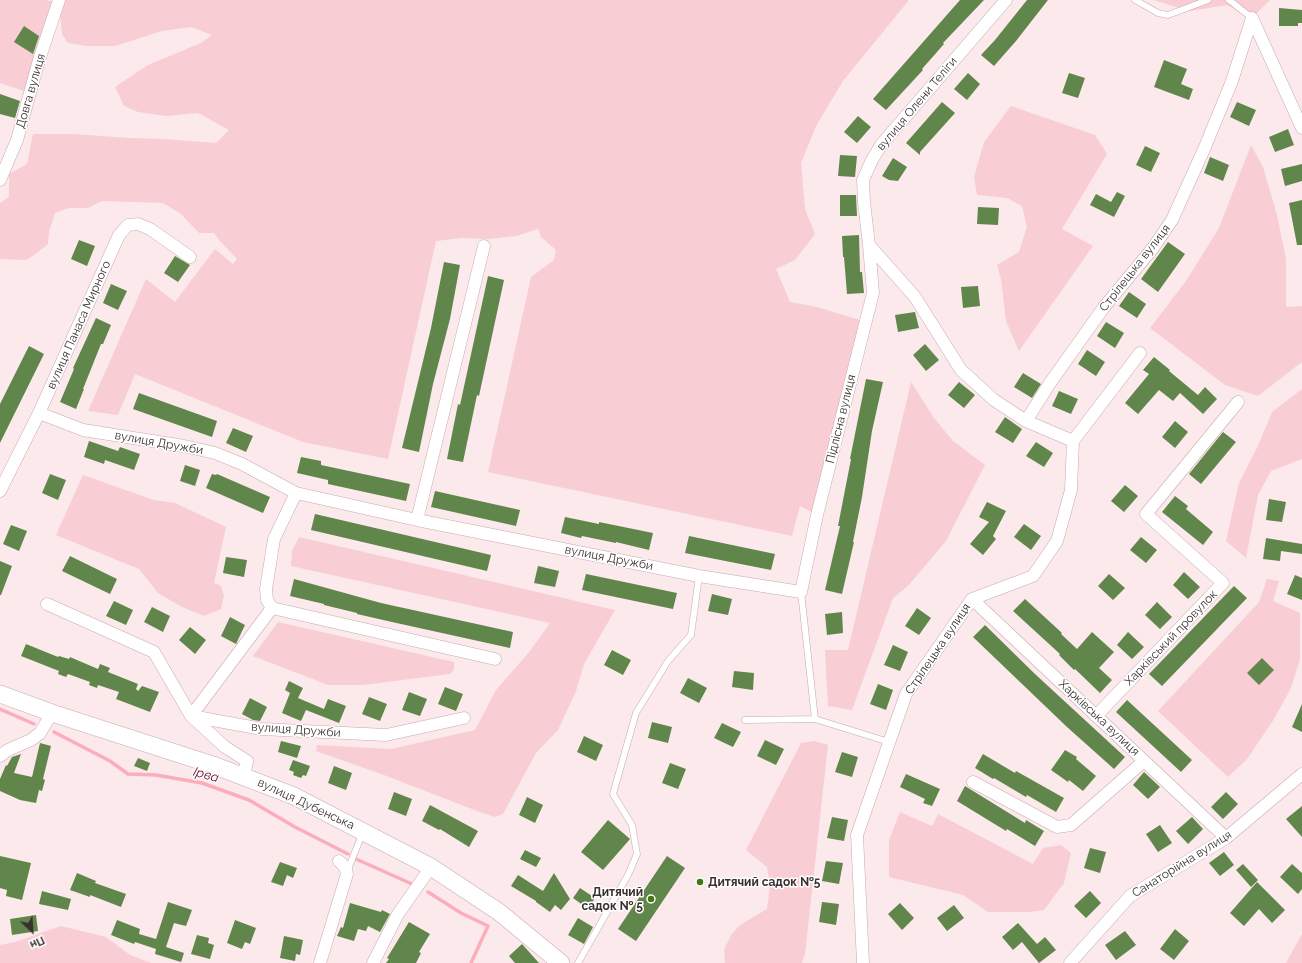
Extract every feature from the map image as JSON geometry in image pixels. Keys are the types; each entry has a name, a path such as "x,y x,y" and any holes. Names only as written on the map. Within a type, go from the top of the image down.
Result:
{"main road":[{"name":"вулиця Дубенська","path":"0,694 52,713 213,765 294,796 431,867 500,912 561,963"}],"street":[{"name":"Довга вулиця","path":"0,180 17,140 39,60 59,0"},
{"name":"вулиця Олени Теліги","path":"869,245 864,202 864,180 872,160 881,145 1006,0"},
{"path":"1252,18 1302,128"},
{"name":"Стрілецька вулиця","path":"1026,421 1050,383 1104,307 1153,248 1172,220 1205,147 1232,81 1252,18"},
{"name":"вулиця Панаса Мирного","path":"0,491 39,413 119,235 128,225 138,224 150,229 190,257"},
{"path":"869,245 916,297 961,370 994,400 1026,421 1073,441 1140,353"},
{"name":"Підлісна вулиця","path":"801,592 817,515 873,293 869,245"},
{"path":"417,520 484,246"},
{"name":"Харківський провулок","path":"1096,716 1223,583 1146,514 1238,402"},
{"name":"вулиця Дружби","path":"39,413 83,430 184,446 215,453 242,464 296,493 417,520 699,576 801,592"},
{"name":"Стрілецька вулиця","path":"863,963 857,835 906,694 972,599 1033,576 1057,541 1070,490 1073,441"},
{"path":"296,493 274,539 266,589 267,600 272,608 494,658"},
{"name":"Харківська вулиця","path":"972,599 1226,838"},
{"path":"47,604 154,652 191,716 225,747 247,762 244,776"},
{"path":"191,716 272,608"},
{"path":"0,756 8,750 31,740 40,733 52,713"},
{"name":"вулиця Дружби","path":"191,716 262,729 386,735 464,718"},
{"path":"973,782 1057,828 1071,825 1144,760"},
{"name":"Санаторійна вулиця","path":"1070,963 1130,896 1226,838 1302,774"},
{"path":"320,963 347,874 345,867 339,861"},
{"path":"373,963 398,914 431,867"}],"lane":[{"path":"1135,0 1158,13 1168,15 1208,0"},
{"path":"1229,0 1252,18"},
{"path":"578,963 628,875 637,854 632,825 614,794 636,713 668,661 691,635 699,576"},
{"path":"801,592 815,719"},
{"path":"745,720 815,719 889,742"},
{"path":"347,874 364,831"}],"shaded area":[{"path":"0,0 46,0 59,3 59,0 909,0 843,81 816,126 801,163 805,209 815,234 795,260 776,269 790,302 817,307 863,321 817,515 800,506 792,536 488,472 531,277 554,260 556,250 541,237 538,229 516,236 489,239 462,238 436,241 388,459 303,442 135,374 118,415 88,411 146,279 175,302 215,249 233,264 237,259 214,233 199,233 181,214 163,203 102,201 88,208 69,208 55,213 49,232 48,244 26,260 0,259 0,203 9,197 9,174 27,164 33,134 73,134 216,143 229,130 198,113 166,116 138,112 124,106 115,87 148,65 201,43 212,35 191,27 162,31 115,46 87,46 68,43 62,34 59,4 30,93 0,83"},
{"path":"1153,0 1270,0 1252,18 1227,5 1190,11"},
{"path":"1011,106 1095,135 1107,154 1062,229 1093,246 1019,351 1006,321 1001,279 997,265 1019,252 1027,227 1022,206 1007,198 977,195 974,177 984,142"},
{"path":"1251,145 1263,167 1277,215 1286,259 1286,307 1302,306 1302,362 1258,396 1225,385 1150,328 1186,281 1219,228"},
{"path":"911,382 934,418 953,441 985,465 946,541 908,586 893,598 852,710 828,706 825,650 848,650"},
{"path":"1302,389 1302,459 1271,471 1258,495 1246,558 1226,541 1239,483 1258,446 1272,412"},
{"path":"83,475 154,500 175,503 226,527 214,583 221,586 224,596 221,609 204,616 182,607 158,593 139,569 56,535"},
{"path":"299,537 615,610 584,664 576,691 558,730 536,753 503,814 495,817 477,811 384,775 316,751 317,745 391,749 475,730 496,690 530,651 550,623 291,566 292,551"},
{"path":"1267,579 1279,581 1273,601 1300,613 1300,659 1291,688 1274,719 1247,759 1228,777 1158,711 1259,602"},
{"path":"278,622 454,662 454,670 450,674 363,685 328,685 253,656"},
{"path":"814,741 828,745 805,954 802,963 725,963 724,950 731,935 740,925 767,909 770,886 767,867 746,850 801,743"},
{"path":"900,812 932,826 938,814 1033,864 1043,848 1061,845 1071,853 1064,883 1044,910 1028,912 988,912 963,895 889,877 889,840"},
{"path":"61,926 106,937 130,955 151,963 0,963 0,945 15,942"},
{"path":"1302,934 1302,963 1286,963"}],"building":[{"path":"960,0 984,0 943,43 944,44 922,69 923,70 886,110 873,99"},
{"path":"1027,0 1048,0 994,66 981,55"},
{"path":"1279,8 1302,10 1302,23 1298,23 1298,26 1279,26"},
{"path":"24,26 39,36 33,54 14,42"},
{"path":"1164,60 1187,69 1181,84 1193,89 1189,100 1154,87"},
{"path":"968,73 980,84 967,100 954,89"},
{"path":"1069,73 1085,78 1078,98 1062,93"},
{"path":"0,94 20,101 15,118 0,114"},
{"path":"942,102 955,113 920,152 920,155 906,143"},
{"path":"1237,102 1256,110 1249,126 1230,117"},
{"path":"858,116 871,127 857,143 844,132"},
{"path":"1288,129 1294,145 1275,152 1269,137"},
{"path":"1145,146 1160,153 1151,172 1136,165"},
{"path":"840,155 857,156 855,177 838,176"},
{"path":"1210,157 1229,165 1223,181 1204,173"},
{"path":"893,158 907,167 898,181 889,180 882,176"},
{"path":"1302,164 1302,181 1285,186 1281,169"},
{"path":"1117,192 1125,196 1114,217 1090,205 1096,194 1111,202"},
{"path":"840,195 856,195 857,216 840,216"},
{"path":"1302,200 1302,245 1297,245 1289,203"},
{"path":"978,207 999,208 998,225 977,224"},
{"path":"859,235 860,272 862,272 864,293 847,294 842,236"},
{"path":"79,240 95,246 87,266 71,259"},
{"path":"1168,242 1185,254 1158,292 1141,279"},
{"path":"175,256 190,265 178,282 164,273"},
{"path":"444,262 460,265 450,319 433,384 419,452 402,448 431,328"},
{"path":"488,276 504,280 463,462 447,459 458,404 460,405"},
{"path":"111,284 127,291 118,310 103,303"},
{"path":"978,286 980,306 963,308 961,287"},
{"path":"1129,292 1146,304 1137,318 1119,306"},
{"path":"915,312 919,328 898,332 895,315"},
{"path":"96,318 111,325 103,344 101,344 76,409 60,402 74,369 73,368"},
{"path":"1106,322 1124,333 1115,348 1097,336"},
{"path":"925,344 939,360 926,371 913,355"},
{"path":"29,346 44,354 0,443 0,404"},
{"path":"1087,350 1105,362 1096,376 1078,364"},
{"path":"1154,357 1198,395 1205,387 1217,399 1203,414 1180,393 1173,401 1159,390 1138,414 1125,403 1149,374 1143,370"},
{"path":"1023,373 1041,384 1032,398 1014,387"},
{"path":"866,379 883,382 872,431 854,542 842,594 825,590 840,526 838,526"},
{"path":"959,382 975,395 964,408 948,395"},
{"path":"1059,391 1078,399 1071,414 1052,406"},
{"path":"139,393 217,421 212,437 133,409"},
{"path":"1005,417 1022,429 1013,443 995,432"},
{"path":"1175,421 1188,432 1175,448 1162,437"},
{"path":"233,428 253,436 246,452 226,443"},
{"path":"1223,432 1236,442 1201,484 1189,474"},
{"path":"89,441 118,451 120,447 140,454 134,470 105,460 104,464 84,457"},
{"path":"1036,442 1053,453 1044,467 1026,456"},
{"path":"301,457 321,461 321,465 410,484 406,501 328,484 328,480 297,473"},
{"path":"185,465 200,470 195,486 180,481"},
{"path":"50,474 66,480 58,500 42,493"},
{"path":"212,474 217,474 270,497 263,513 206,488"},
{"path":"1125,485 1138,496 1124,512 1111,501"},
{"path":"435,491 520,510 516,526 431,507"},
{"path":"1175,496 1188,506 1186,509 1213,532 1203,545 1162,512"},
{"path":"1269,499 1286,502 1282,522 1266,520"},
{"path":"987,502 1006,511 993,536 996,539 983,555 970,544 989,522 979,517"},
{"path":"315,514 491,555 487,571 311,530"},
{"path":"565,517 653,533 649,550 616,542 582,536 581,538 561,533"},
{"path":"1024,524 1041,536 1031,550 1014,537"},
{"path":"11,525 27,531 19,551 3,544"},
{"path":"689,536 775,554 771,570 685,553"},
{"path":"1141,537 1157,550 1146,563 1130,550"},
{"path":"1266,538 1302,544 1302,554 1281,551 1280,561 1263,559"},
{"path":"70,556 117,579 110,594 62,571"},
{"path":"226,557 247,560 244,577 223,573"},
{"path":"0,561 12,566 1,595 0,595"},
{"path":"538,566 559,571 555,587 534,583"},
{"path":"1184,572 1200,587 1188,599 1173,585"},
{"path":"586,574 677,593 673,609 582,590"},
{"path":"1109,574 1125,588 1113,600 1098,586"},
{"path":"1295,575 1302,578 1302,600 1287,594"},
{"path":"294,579 381,603 513,632 510,648 357,614 290,596"},
{"path":"1234,586 1247,598 1162,686 1149,674"},
{"path":"712,594 732,599 728,615 708,611"},
{"path":"1025,599 1077,649 1092,632 1114,652 1099,668 1112,680 1100,693 1013,611"},
{"path":"114,601 133,610 126,625 106,616"},
{"path":"1157,602 1172,617 1160,629 1145,615"},
{"path":"152,607 170,616 163,632 144,622"},
{"path":"917,608 931,618 919,635 905,626"},
{"path":"842,612 843,633 827,635 825,614"},
{"path":"230,617 245,625 236,644 221,636"},
{"path":"985,625 1035,674 1125,757 1114,769 1067,727 973,637"},
{"path":"190,627 206,640 195,654 179,640"},
{"path":"1128,632 1144,647 1132,659 1117,645"},
{"path":"26,644 58,657 69,659 70,657 98,669 100,664 110,668 108,672 138,684 136,689 138,691 142,686 159,692 150,712 116,699 119,692 98,685 97,688 89,685 90,682 68,674 66,677 58,674 59,671 21,656"},
{"path":"893,645 908,652 900,671 884,665"},
{"path":"612,650 631,660 623,675 604,665"},
{"path":"1262,658 1274,670 1259,685 1247,673"},
{"path":"734,671 754,673 753,690 732,687"},
{"path":"688,678 707,688 699,703 680,693"},
{"path":"289,681 303,688 298,698 324,709 328,699 346,706 339,723 306,710 301,721 282,713 290,693 285,690"},
{"path":"878,684 893,690 886,710 870,704"},
{"path":"445,687 463,694 456,711 438,704"},
{"path":"409,692 427,699 420,716 402,710"},
{"path":"369,697 387,704 380,721 362,714"},
{"path":"250,698 267,707 260,721 253,720 242,714"},
{"path":"1127,700 1192,760 1181,772 1116,712"},
{"path":"1302,704 1302,732 1292,727"},
{"path":"652,722 672,727 668,743 648,738"},
{"path":"722,723 741,732 733,747 714,738"},
{"path":"584,736 603,745 596,761 577,752"},
{"path":"765,740 784,749 776,765 757,756"},
{"path":"281,741 301,746 297,758 278,752"},
{"path":"40,743 51,746 43,779 45,780 42,791 39,790 36,803 20,800 0,791 0,779 6,765 7,766 12,757 21,754 14,773 32,777"},
{"path":"1065,750 1077,757 1076,759 1096,776 1083,791 1069,780 1068,782 1051,770"},
{"path":"842,752 858,757 852,777 835,772"},
{"path":"983,754 1015,773 1016,771 1064,798 1056,812 975,768"},
{"path":"138,758 150,763 147,771 134,766"},
{"path":"293,760 310,766 306,776 303,775 301,778 293,775 294,772 289,770"},
{"path":"670,763 686,769 678,789 662,783"},
{"path":"334,766 352,773 346,790 328,783"},
{"path":"1144,772 1160,787 1148,799 1133,785"},
{"path":"906,774 940,789 932,806 923,803 925,799 900,787"},
{"path":"965,786 1025,823 1026,820 1044,831 1035,846 1007,829 1006,831 957,801"},
{"path":"394,792 412,799 406,816 388,809"},
{"path":"1226,792 1238,804 1223,819 1211,807"},
{"path":"527,797 543,805 535,823 519,815"},
{"path":"430,805 478,831 469,847 440,829 439,830 422,821"},
{"path":"1302,806 1302,837 1286,819"},
{"path":"832,817 848,820 844,841 827,838"},
{"path":"1192,817 1203,829 1188,844 1176,831"},
{"path":"608,820 630,839 603,870 581,852"},
{"path":"1160,825 1172,843 1158,852 1146,834"},
{"path":"1090,848 1106,852 1100,873 1084,868"},
{"path":"525,850 541,858 536,867 520,859"},
{"path":"1224,852 1234,865 1220,876 1209,863"},
{"path":"0,856 31,863 22,900 6,896 7,890 0,888"},
{"name":"Дитячий садок № 5","path":"667,856 685,868 636,941 618,929"},
{"path":"826,861 843,863 839,884 822,881"},
{"path":"280,862 297,868 293,878 287,875 283,886 271,882"},
{"path":"1243,864 1258,880 1251,887 1236,870"},
{"path":"1292,864 1302,873 1302,889 1298,894 1280,877"},
{"path":"77,873 96,881 95,883 126,894 121,907 90,895 90,897 70,890"},
{"path":"554,873 570,899 561,910 555,905 550,912 536,901 511,886 518,875 543,891"},
{"path":"1257,882 1285,910 1272,923 1259,909 1244,926 1230,913"},
{"path":"580,888 595,898 588,909 573,898"},
{"path":"42,891 71,899 68,910 39,904"},
{"path":"1090,891 1101,903 1086,918 1074,906"},
{"path":"168,902 192,910 186,926 174,923 166,947 184,953 181,962 155,954 156,949 135,942 134,944 111,935 117,920 140,929 139,934 156,939"},
{"path":"822,902 839,904 836,925 819,922"},
{"path":"350,903 381,912 382,910 390,914 380,932 368,926 366,931 358,929 354,941 337,936 341,927 343,928"},
{"path":"900,903 914,918 902,930 888,914"},
{"path":"954,905 964,918 947,931 937,918"},
{"path":"36,915 38,931 12,935 10,919"},
{"path":"578,918 593,927 584,944 568,935"},
{"path":"235,920 256,928 250,944 245,942 242,949 227,943"},
{"path":"409,922 430,934 419,952 421,953 416,963 386,963 389,959 387,958"},
{"path":"1018,923 1037,944 1045,937 1056,950 1039,963 1022,942 1013,950 1002,937"},
{"path":"1175,929 1189,941 1174,960 1160,949"},
{"path":"1125,931 1136,945 1116,960 1105,945"},
{"path":"197,935 209,938 208,943 214,945 210,959 191,954"},
{"path":"284,936 303,940 300,955 296,954 295,961 280,958"},
{"path":"522,944 539,963 515,963 509,956"}],"waterway":[{"name":"Ірва","path":"0,709 34,724"},
{"name":"Ірва","path":"54,732 110,761 128,774 156,775 202,783 249,800 295,827 348,854"},
{"name":"Ірва","path":"356,859 412,884"},
{"name":"Ірва","path":"428,892 461,913 488,926 471,963"}],"place":[{"name":"Дитячий садок №5","path":"700,882"},
{"name":"Дитячий садок № 5","path":"651,899"}]}
